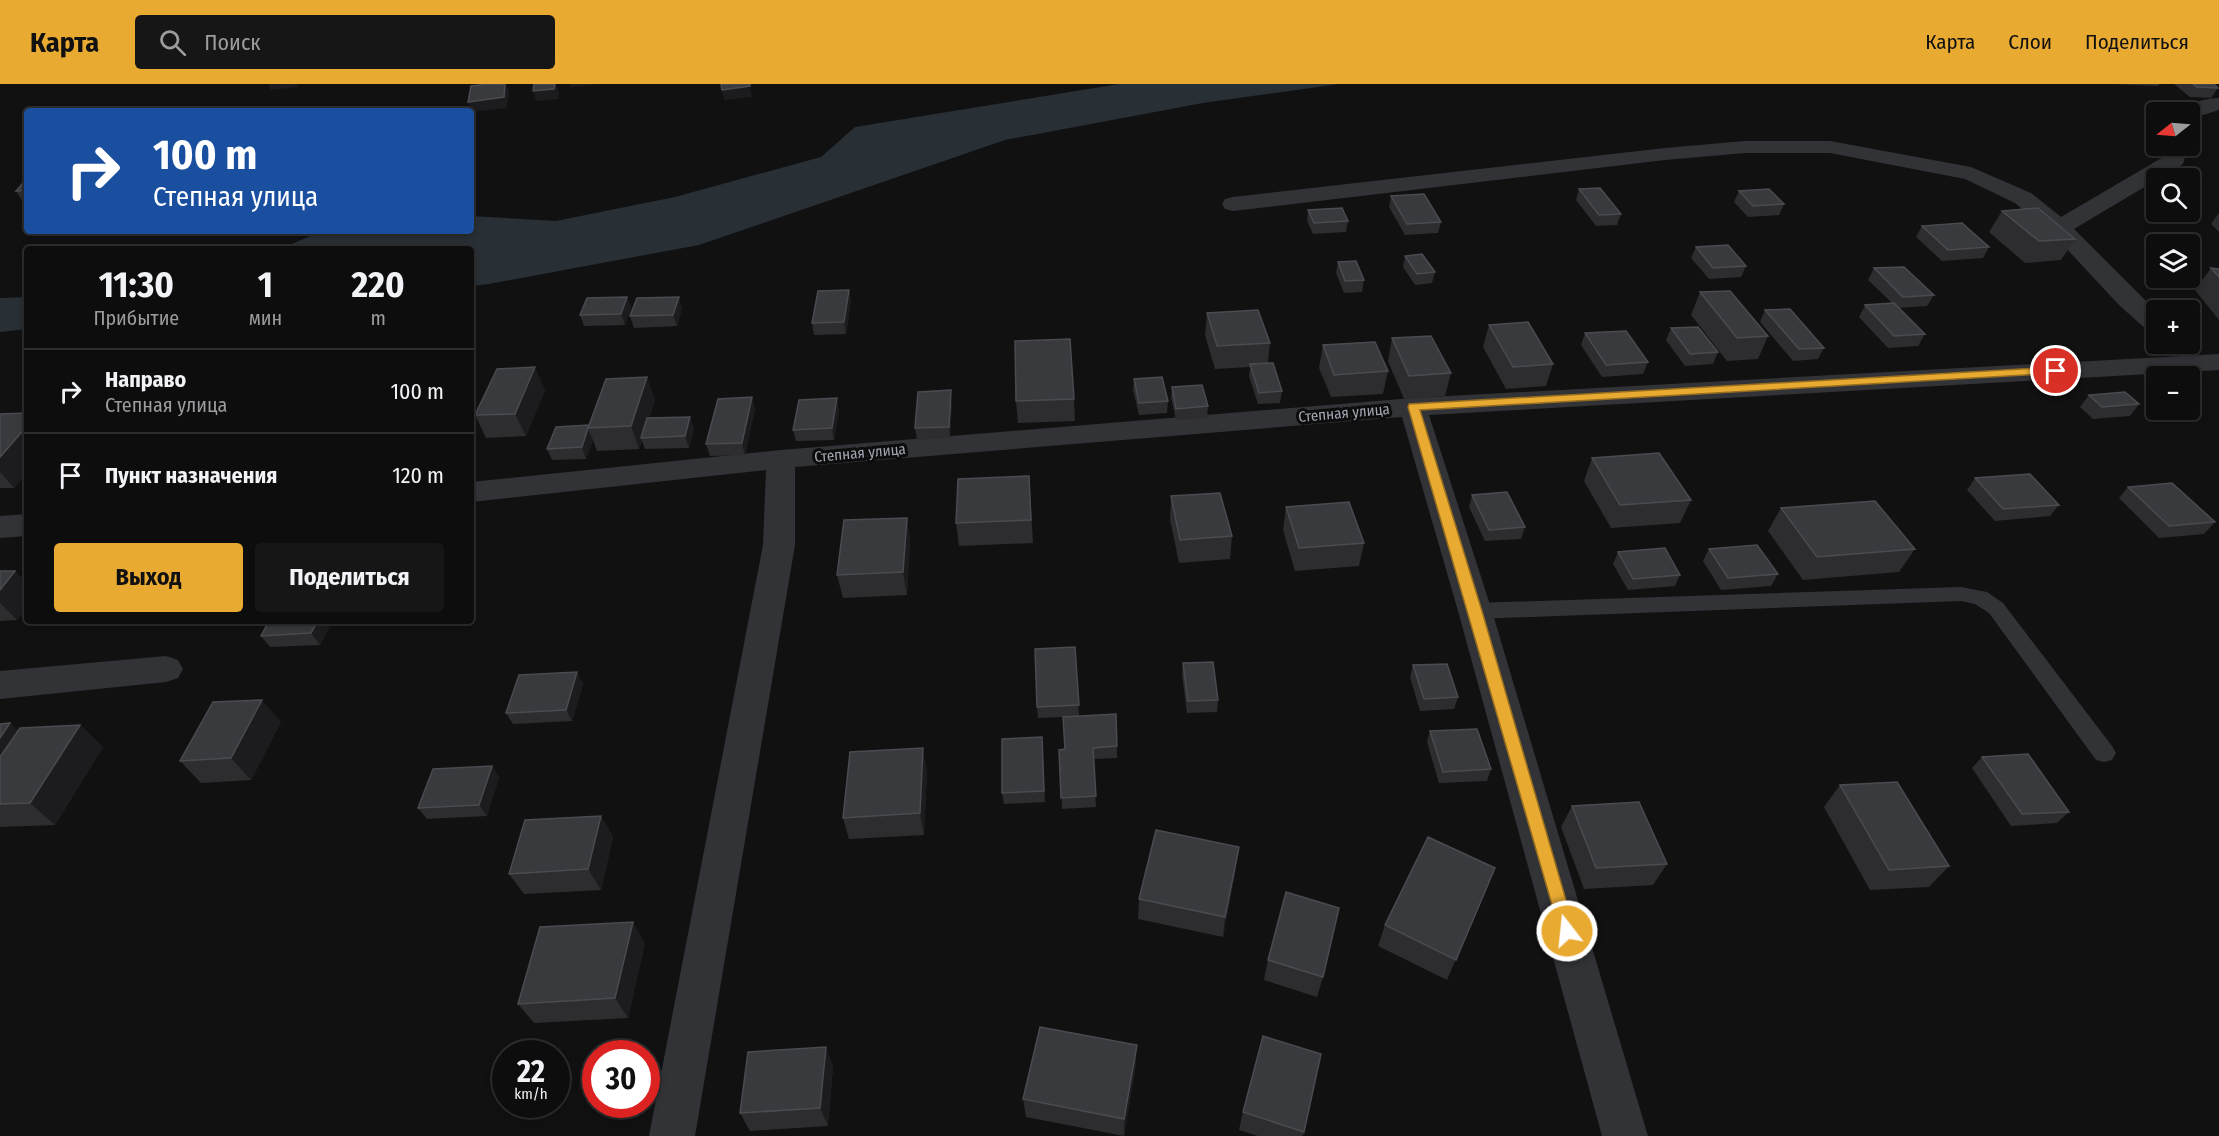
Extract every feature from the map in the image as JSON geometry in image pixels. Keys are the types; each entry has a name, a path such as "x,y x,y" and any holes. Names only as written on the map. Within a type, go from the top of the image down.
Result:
{"street":[{"path":"2200,108 2219,104"},
{"path":"1233,204 1665,154 1745,147 1830,147 1971,174 2023,198 2060,228 2146,316"},
{"path":"2060,228 2175,159 2176,156"},
{"path":"2195,354 2209,362"},
{"name":"Степная улица","path":"474,492 781,459 1413,407 2209,362"},
{"path":"1413,407 1475,611 1625,1136"},
{"path":"672,1136 779,545 781,459"},
{"path":"0,527 24,525"},
{"path":"0,685 166,669"}],"lane":[{"path":"1475,611 1961,594 1980,597 1996,608 2104,753"}],"shaded area":[{"path":"1119,84 1339,84 1203,103 1005,140 699,245 489,284 474,286 474,246 287,246 315,234 474,234 474,216 556,221 675,197 821,157 855,127"},
{"path":"24,297 24,329 0,332 0,298"}],"building":[{"path":"505,84 504,97 468,102 471,86"},
{"path":"534,84 555,84 554,89 533,91"},
{"path":"721,84 750,84 750,86 722,90"},
{"path":"2193,84 2214,84 2218,88 2197,87"},
{"path":"24,182 24,190 16,191"},
{"path":"1600,188 1621,214 1599,215 1579,189"},
{"path":"1769,189 1784,204 1753,206 1739,191"},
{"path":"1424,194 1441,222 1407,224 1391,196"},
{"path":"1342,208 1348,221 1314,223 1308,210"},
{"path":"2038,208 2075,239 2039,241 2002,211"},
{"path":"1962,223 1989,247 1948,250 1922,226"},
{"path":"1728,245 1746,266 1713,268 1696,247"},
{"path":"1422,254 1435,272 1417,274 1405,256"},
{"path":"1356,261 1364,280 1345,281 1338,262"},
{"path":"1904,267 1934,295 1903,297 1874,268"},
{"path":"2211,268 2219,269 2219,277"},
{"path":"849,290 844,322 812,323 818,291"},
{"path":"1730,291 1768,336 1737,338 1700,292"},
{"path":"627,297 621,314 580,315 587,298"},
{"path":"679,297 673,315 630,316 637,298"},
{"path":"1894,303 1925,334 1894,336 1865,305"},
{"path":"1790,309 1824,348 1799,349 1765,310"},
{"path":"1258,310 1270,343 1217,346 1207,313"},
{"path":"1528,322 1553,364 1513,367 1489,325"},
{"path":"1698,327 1718,352 1690,354 1671,328"},
{"path":"1626,331 1648,362 1606,365 1585,333"},
{"path":"1431,336 1451,373 1409,376 1392,338"},
{"path":"1070,339 1074,399 1016,401 1015,341"},
{"path":"1375,342 1388,371 1334,375 1323,345"},
{"path":"1273,363 1282,391 1259,393 1250,364"},
{"path":"535,367 515,414 475,415 497,369"},
{"path":"647,377 631,426 588,428 606,379"},
{"path":"1162,377 1168,401 1139,403 1134,379"},
{"path":"1202,385 1208,406 1176,409 1172,387"},
{"path":"951,390 949,427 915,428 918,392"},
{"path":"2125,392 2139,404 2102,407 2089,395"},
{"path":"752,397 742,443 706,444 718,399"},
{"path":"837,398 832,428 793,430 799,400"},
{"path":"24,413 24,429 0,457 0,414"},
{"path":"690,417 685,436 641,438 647,418"},
{"path":"589,425 582,447 547,449 556,427"},
{"path":"1659,453 1691,500 1620,505 1592,458"},
{"path":"2030,474 2059,505 2003,509 1975,478"},
{"path":"1029,476 1031,520 956,523 958,479"},
{"path":"2172,483 2215,522 2169,526 2128,487"},
{"path":"1507,492 1525,527 1489,530 1472,495"},
{"path":"1220,493 1232,536 1180,540 1171,496"},
{"path":"1875,501 1915,549 1817,557 1781,508"},
{"path":"1349,502 1364,543 1299,548 1286,507"},
{"path":"907,518 903,572 837,575 844,520"},
{"path":"1757,545 1778,574 1728,578 1709,549"},
{"path":"1665,548 1680,575 1633,579 1618,552"},
{"path":"0,571 15,571 0,590"},
{"path":"267,624 316,624 311,633 261,636"},
{"path":"1075,647 1079,705 1037,707 1035,649"},
{"path":"1213,662 1218,700 1188,701 1183,663"},
{"path":"1447,664 1458,697 1424,699 1413,665"},
{"path":"577,672 566,710 506,713 519,675"},
{"path":"262,700 231,758 180,761 213,702"},
{"path":"1116,714 1117,746 1093,748 1096,796 1061,798 1059,750 1065,749 1063,717"},
{"path":"10,723 0,738 0,724"},
{"path":"80,725 30,803 0,804 0,757 20,728"},
{"path":"1477,729 1491,769 1443,772 1430,731"},
{"path":"1042,737 1044,791 1002,793 1002,739"},
{"path":"923,748 920,813 843,818 850,752"},
{"path":"2028,754 2069,812 2022,814 1982,757"},
{"path":"492,766 479,805 418,808 433,769"},
{"path":"1897,782 1949,866 1889,870 1840,785"},
{"path":"1639,802 1667,864 1596,868 1572,806"},
{"path":"601,816 588,869 509,874 525,820"},
{"path":"1156,830 1239,847 1225,917 1139,899"},
{"path":"1428,837 1495,868 1456,960 1385,925"},
{"path":"1286,892 1339,908 1323,977 1268,960"},
{"path":"633,922 615,998 518,1004 540,927"},
{"path":"1040,1027 1137,1045 1124,1119 1023,1099"},
{"path":"1263,1036 1321,1054 1304,1132 1243,1112"},
{"path":"826,1047 820,1108 740,1113 748,1052"}],"route":[{"path":"1567,931 1475,611 1413,407 2056,371"}]}
